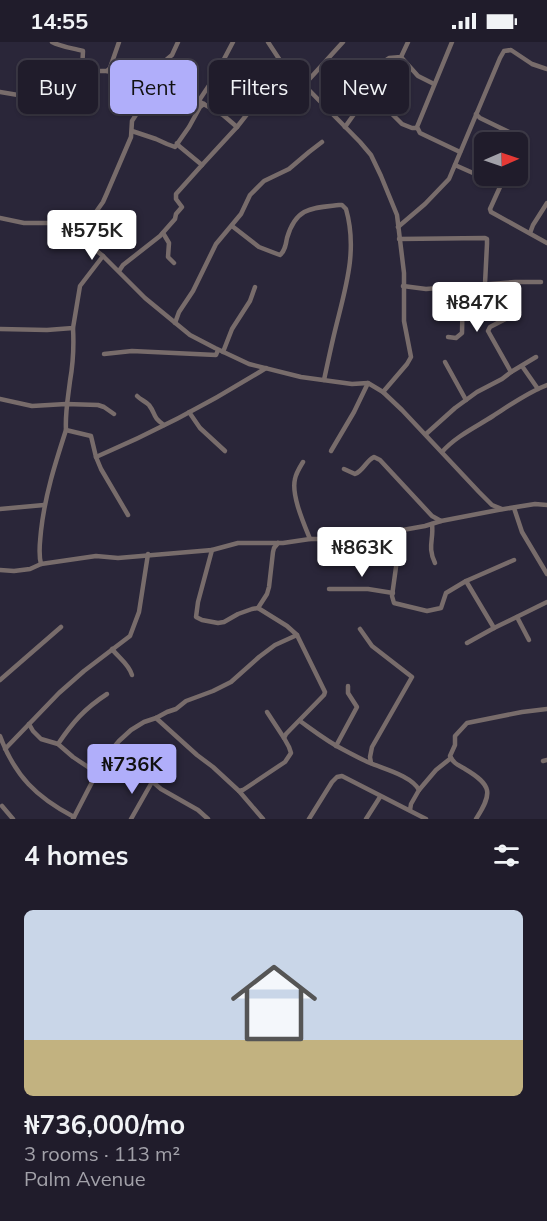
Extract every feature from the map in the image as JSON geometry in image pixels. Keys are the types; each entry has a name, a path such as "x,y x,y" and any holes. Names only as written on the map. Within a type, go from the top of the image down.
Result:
{"street":[{"path":"52,42 83,51 83,60"},
{"path":"113,60 119,42"},
{"path":"166,60 172,55 178,42"},
{"path":"132,131 175,147 189,127 233,42"},
{"path":"268,42 280,60"},
{"path":"309,79 343,42"},
{"path":"401,57 408,42"},
{"path":"417,128 452,42"},
{"path":"398,227 426,204 449,179 504,51 511,50 532,64 547,69"},
{"path":"401,57 418,76 434,84"},
{"path":"386,60 401,57"},
{"path":"98,71 110,71"},
{"path":"309,90 371,155 397,214 403,266 404,321 411,357 383,392"},
{"path":"0,92 18,95"},
{"path":"197,101 223,115 237,127"},
{"path":"79,236 103,202 131,137 132,121 137,114"},
{"path":"119,271 123,265 163,233 176,218 176,214 182,207 176,199 176,194 247,114"},
{"path":"345,127 354,114"},
{"path":"392,114 402,124 417,128"},
{"path":"476,117 508,132"},
{"path":"417,128 420,133 460,152"},
{"path":"175,322 179,312 194,291 216,244 241,214 250,195 264,181 289,169 322,142"},
{"path":"177,143 202,165"},
{"path":"455,165 474,173"},
{"path":"500,186 490,209 491,212 547,243"},
{"path":"530,233 547,203"},
{"path":"232,226 259,247 280,255 284,252 291,227 302,213 312,208 339,205 346,208 351,256 324,380"},
{"path":"0,218 24,223 55,224 79,236 190,335 220,351 249,364 301,377 352,384 368,383 383,392 426,434 492,505 502,509"},
{"path":"163,233 169,243 168,256 174,263"},
{"path":"399,239 486,238 485,284"},
{"path":"41,564 39,552 44,505 66,430 73,328 80,286 103,256"},
{"path":"403,286 426,289 541,282"},
{"path":"448,337 456,338 462,333 463,285"},
{"path":"104,354 132,351 216,355 250,301 255,287"},
{"path":"511,372 488,331 490,327 519,312"},
{"path":"0,329 73,328"},
{"path":"426,434 477,392 536,357"},
{"path":"445,362 466,400"},
{"path":"522,366 538,389"},
{"path":"96,457 122,447 215,399 266,368"},
{"path":"331,451 368,383"},
{"path":"442,452 475,427 547,385"},
{"path":"137,396 150,406 156,419 164,425"},
{"path":"0,399 32,406 98,405 114,414"},
{"path":"189,412 200,428 225,451"},
{"path":"66,430 91,436 96,457 128,515"},
{"path":"344,469 355,474 370,459 374,457 380,460 432,516 441,521"},
{"path":"303,462 295,479 295,493 310,539"},
{"path":"0,570 30,569 41,564 96,556 118,558 212,550 238,543 278,543 323,539 350,533 386,533 502,509 535,504 547,505"},
{"path":"0,509 44,505"},
{"path":"488,512 492,505"},
{"path":"514,508 522,532 547,574"},
{"path":"432,524 430,548 435,563"},
{"path":"401,531 392,596 394,603 409,608 427,611 441,608 446,593 466,581 514,560"},
{"path":"258,608 267,594 273,548 278,543"},
{"path":"212,550 196,617 218,623 258,608 297,635 325,692 284,738"},
{"path":"5,749 84,671 130,636 139,612 148,554"},
{"path":"466,581 494,628"},
{"path":"329,589 368,589 393,593"},
{"path":"466,643 547,602"},
{"path":"518,617 529,640"},
{"path":"0,680 61,627"},
{"path":"360,629 372,646 412,677 372,747 370,763"},
{"path":"0,736 5,749 31,788 73,818 104,759 131,730 176,709 186,701 231,682 275,645 297,635"},
{"path":"112,649 132,675"},
{"path":"336,746 357,707 348,693 348,686"},
{"path":"58,744 75,720 89,706 107,694"},
{"path":"476,819 488,799 488,790 477,776 452,761 451,753 455,745 455,735 467,723 547,709"},
{"path":"239,791 285,762 291,753 267,712"},
{"path":"156,718 239,791 263,819"},
{"path":"300,721 336,746 412,781 419,790"},
{"path":"29,724 41,739 58,744 97,773"},
{"path":"410,810 419,790 436,770 451,758"},
{"path":"104,759 140,770 160,789 198,810 208,819"},
{"path":"309,819 332,782 339,777 348,778 426,819"},
{"path":"131,819 152,782"},
{"path":"366,819 380,796"},
{"path":"2,806 13,819"}]}
